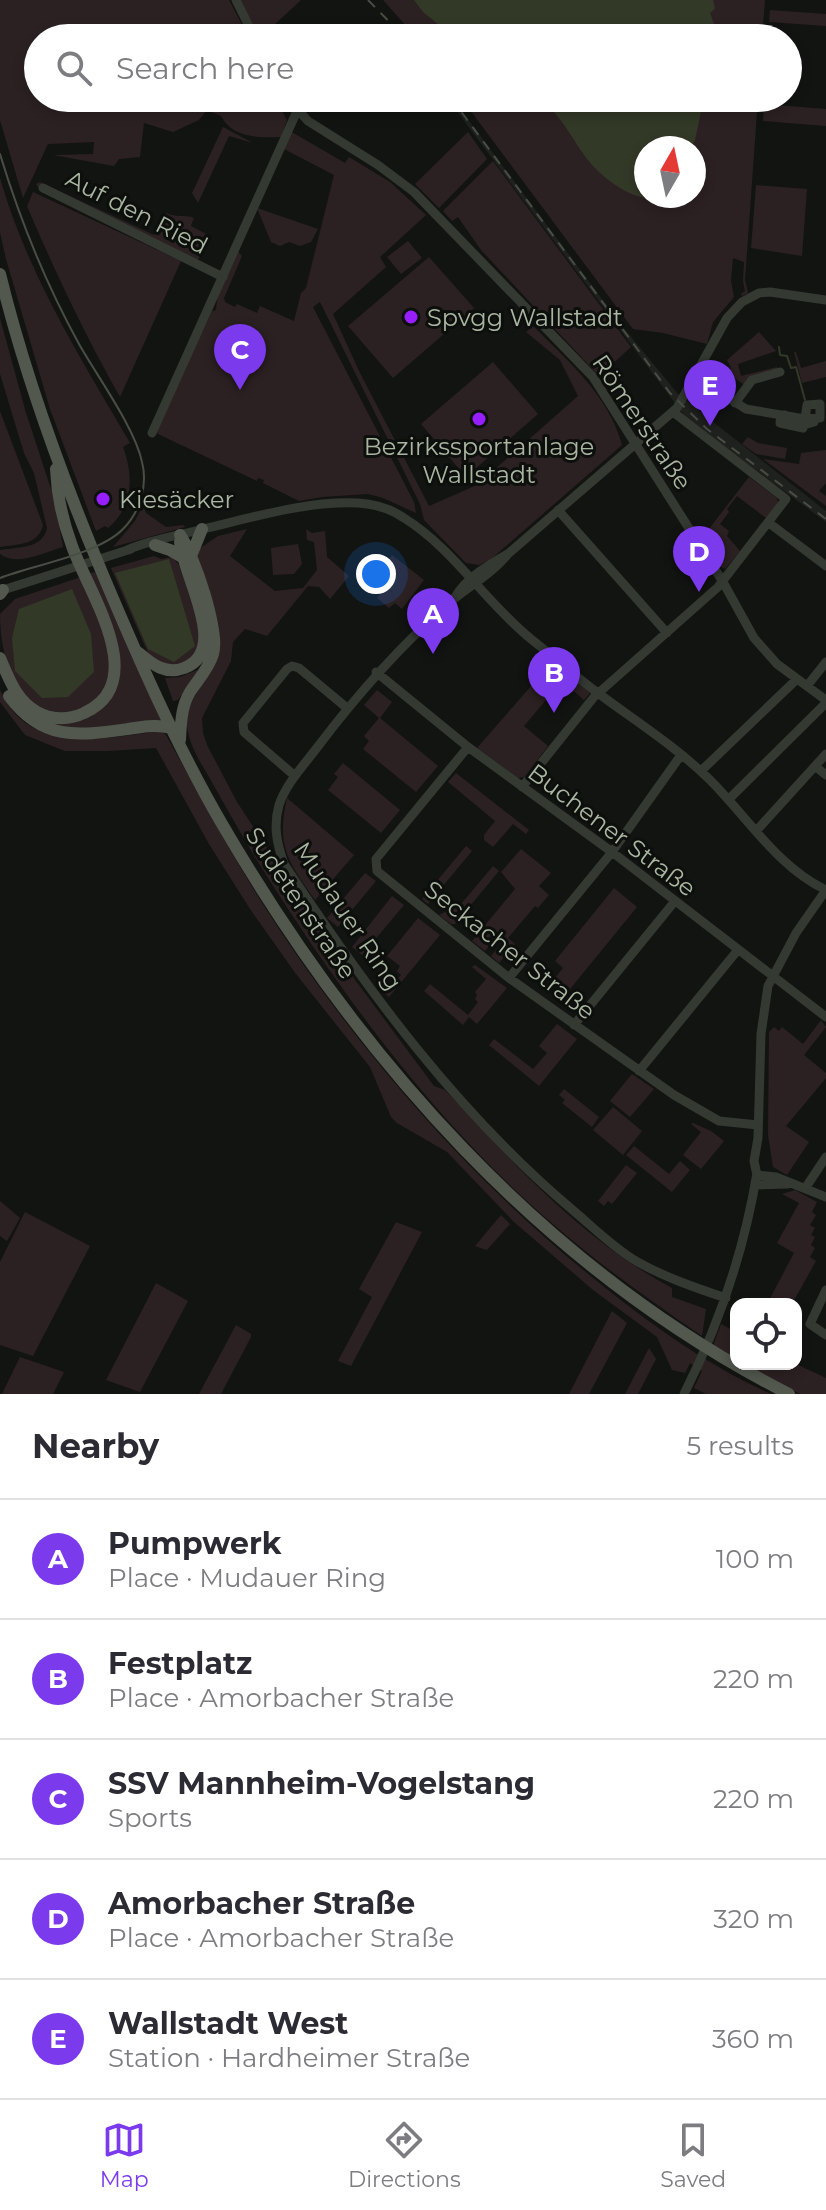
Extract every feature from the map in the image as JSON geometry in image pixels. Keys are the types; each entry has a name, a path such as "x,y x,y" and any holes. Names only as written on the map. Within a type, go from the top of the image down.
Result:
{"main road":[{"name":"Sudetenstraße","path":"0,274 55,453 134,648 171,728 221,822 307,956 360,1028 457,1142 545,1229 616,1287 699,1344 789,1394"},
{"path":"0,658 21,699 43,715 69,718 80,715 100,703 113,683 116,665 113,644 66,526 56,477 55,453"},
{"path":"134,648 164,670 187,667 197,660 203,650 205,629 187,557 202,529"},
{"path":"180,535 213,624 215,644 209,664 185,701 180,745"},
{"path":"155,545 187,557"},
{"path":"0,679 20,710 51,731 72,734 157,725 171,728"}],"street":[{"path":"236,0 248,24"},
{"name":"Auf den Ried","path":"43,188 223,277 297,112"},
{"name":"Römerstraße","path":"298,112 318,129 378,165 414,192 593,377 723,582 754,638 777,664 826,702"},
{"path":"152,433 223,277"},
{"name":"Mudauer Ring","path":"726,1298 653,1269 615,1246 505,1147 404,1031 353,965 284,864 276,842 277,815 295,776 376,672 472,582 673,412 727,318 737,307 751,296 778,293 826,300"},
{"path":"735,403 752,380 780,372"},
{"path":"695,377 746,409 805,419"},
{"path":"821,399 826,420 805,424 803,428 780,423 781,415 805,410 808,403 821,399"},
{"path":"522,787 598,693 723,582 786,499 673,412"},
{"path":"623,452 625,427"},
{"path":"127,550 155,545 202,529 294,510 358,503 402,516 434,543 459,573 529,637 701,771 796,872 826,890 796,933 768,986 761,1034 758,1138 754,1161 756,1180 745,1235 726,1298 684,1394"},
{"path":"558,510 667,633"},
{"path":"769,523 826,566"},
{"path":"1,592 153,539 180,535"},
{"path":"807,686 826,662"},
{"path":"295,776 244,732 243,723 292,666 299,668 347,708"},
{"name":"Buchener Straße","path":"376,672 468,747 612,852 826,1017"},
{"path":"701,771 797,679"},
{"path":"729,799 826,702"},
{"name":"Seckacher Straße","path":"468,747 376,859 377,871 509,978 639,1071 709,1117 730,1123 758,1125"},
{"path":"757,830 826,754"},
{"path":"509,978 612,852 681,755"},
{"path":"815,766 826,775"},
{"path":"574,1025 675,901"},
{"path":"639,1071 737,951"},
{"path":"806,1187 826,1157"},
{"path":"756,1180 791,1183 826,1197"},
{"path":"826,1290 810,1324 826,1335"}],"shaded area":[{"path":"0,0 229,0 242,24 24,24 24,112 205,112 199,120 173,132 144,123 140,157 119,159 114,166 53,155 93,154 94,142 48,144 23,198 0,120"},
{"path":"241,0 301,0 275,24 253,24"},
{"path":"383,0 765,0 763,24 404,24"},
{"path":"414,0 713,0 715,9 710,13 714,24 438,24"},
{"path":"770,10 826,14 826,26 769,22"},
{"path":"802,107 826,109 826,126 763,121 764,112 802,112"},
{"path":"212,112 282,112 287,120 281,137 256,137 232,129 221,116"},
{"path":"457,112 462,112 623,327 678,394 826,511 826,522 686,418"},
{"path":"471,112 757,112 745,280 748,293 741,294 745,291 744,262 733,258 731,281 734,297 713,322 707,344 633,329"},
{"path":"554,112 701,112 696,136 634,136 634,194 616,185 588,160"},
{"path":"223,127 253,143 229,136 198,203 192,193"},
{"path":"290,131 345,163 349,157 390,182 426,215 380,257 386,267 333,314 429,506 477,485 578,396 560,360 526,332 533,326 586,380 616,427 622,445 490,560 479,565 466,563 424,520 420,504 320,302 313,307 414,502 416,513 368,494 299,501 263,483 264,480 258,478 257,481 158,434 156,428 212,311 216,310 218,293 237,250 242,256 225,302 257,313 260,306 294,321 301,293 306,288 334,175 282,148"},
{"path":"468,132 487,159 439,208 415,184"},
{"path":"493,161 631,347 599,376 481,250 458,217 452,221 443,211"},
{"path":"0,178 11,213 40,281 130,443 123,447 130,480 127,501 108,528 105,526 96,531 50,409 0,232"},
{"path":"40,182 154,235 166,213 194,218 191,226 210,236 197,262 39,189 36,184"},
{"path":"756,185 807,189 802,256 751,248"},
{"path":"33,192 181,261 120,397 71,303 27,206"},
{"path":"257,208 318,229 311,242 300,246 289,242 280,246 271,242"},
{"path":"408,241 422,258 401,274 387,257"},
{"name":"Spvgg Wallstadt","path":"429,257 474,308 393,378 348,326"},
{"path":"0,318 54,498 63,547 23,559 7,558 0,554 0,550 35,543 45,535 47,528 34,473 24,453 0,374"},
{"path":"759,332 776,351 738,364 741,376 777,367 778,371 746,386 733,377 726,384 722,381 731,368 727,360"},
{"path":"794,352 801,368 826,361 826,377 802,383"},
{"name":"Bezirkssportanlage Wallstadt","path":"493,362 538,414 466,477 421,424"},
{"path":"0,411 43,525 32,540 0,547"},
{"path":"748,437 758,443 787,448 785,459 756,454 742,444"},
{"path":"826,450 826,483 819,491 826,496 826,506 763,459 799,464 801,453"},
{"path":"749,477 777,498 778,503 766,518 737,496 720,524 729,531 727,536 740,551 725,569 719,566 702,538"},
{"path":"143,505 146,513 166,527 185,527 113,547 135,521"},
{"path":"247,529 230,556 275,591 303,588 317,570 314,542 307,540 306,529 312,533 325,531 327,557 349,576 330,599 319,587 308,586 267,636 245,629 233,642 231,661 202,718 207,745 237,802 341,961 434,1086 445,1090 523,1173 579,1224 639,1269 672,1288 672,1297 706,1309 702,1336 626,1282 553,1224 470,1145 432,1102 326,965 257,860 199,760 190,739 187,720 193,699 216,661 220,638 216,613 196,551 218,536"},
{"path":"298,544 302,564 294,574 273,575 271,548"},
{"path":"392,555 424,580 402,609 395,603 389,608 377,598 387,586 377,575"},
{"path":"154,556 161,559 172,557 179,565 194,604 200,633 199,646 194,657 183,664 164,664 148,653 111,568"},
{"path":"169,559 195,646 174,662 148,649 115,573"},
{"path":"95,572 164,722 95,731 58,729 27,709 75,720 117,681 87,574"},
{"path":"81,577 108,637 109,682 103,695 93,704 68,713 54,712 29,700 15,681 4,653 0,614 15,599"},
{"path":"72,589 91,634 94,672 68,697 42,698 15,671 12,638 19,609"},
{"path":"552,662 590,693 584,700 562,681 524,726 548,746 524,777 518,778 477,748"},
{"path":"197,670 178,700 173,701 165,678 180,677"},
{"path":"0,690 13,711 30,726 49,734 92,739 161,731 166,735 234,857 279,929 349,1026 425,1118 508,1204 598,1282 681,1344 771,1394 706,1394 694,1388 702,1371 690,1363 685,1373 672,1370 657,1337 593,1290 514,1222 447,1152 391,1117 370,1067 296,974 250,909 209,844 156,748 65,751 25,735 0,702"},
{"path":"377,690 392,702 380,718 438,766 416,792 363,749 369,741 364,736 379,718 364,705"},
{"path":"343,763 400,810 381,833 328,790 338,777 334,774"},
{"path":"456,773 529,830 526,834 513,824 493,847 484,840 484,835 495,821 448,782"},
{"path":"287,798 354,855 315,900 287,853 283,829"},
{"path":"466,846 472,851 428,904 422,899"},
{"path":"521,849 551,873 539,886 549,895 538,908 535,906 508,938 515,944 499,963 491,956 501,944 497,937 485,951 472,941 515,889 501,872"},
{"path":"493,866 499,871 455,924 439,915 461,904"},
{"path":"365,873 376,881 338,927 327,918"},
{"path":"614,888 637,907 566,994 551,983 563,968 555,961"},
{"path":"392,896 404,905 362,955 352,947"},
{"path":"418,918 440,935 389,997 385,994 401,975 397,971 400,966 387,956"},
{"path":"475,965 507,988 477,1024 469,1017 463,1025 424,991 430,984 468,1015 478,1002 475,992 486,979 472,967"},
{"path":"821,1020 826,1027 804,1055 826,1073 826,1078 786,1126 809,1142 787,1175 773,1167 768,1135 769,1032 774,1027 779,1031 782,1027 803,1044"},
{"path":"557,1024 577,1039 539,1086 489,1045 494,1039 533,1069 547,1053 539,1046"},
{"path":"632,1074 654,1089 630,1117 610,1101"},
{"path":"564,1089 599,1117 592,1127 562,1103 565,1100 559,1095"},
{"path":"613,1107 642,1131 623,1155 593,1130"},
{"path":"693,1123 724,1141 701,1169 683,1155 701,1132"},
{"path":"634,1146 669,1174 680,1161 690,1170 672,1192 626,1155"},
{"path":"626,1165 637,1173 612,1204 608,1201 604,1206 598,1201"},
{"path":"795,1190 817,1202 812,1212 816,1215 810,1225 815,1228 811,1245 815,1248 810,1257 816,1261 795,1298 770,1298 794,1253 777,1243 799,1203 782,1194"},
{"path":"0,1201 20,1218 7,1241 0,1236"},
{"path":"25,1212 90,1246 33,1356 0,1345 0,1262"},
{"path":"501,1215 510,1224 487,1250 475,1246"},
{"path":"396,1222 422,1232 351,1366 338,1361 372,1297 359,1289"},
{"path":"156,1283 188,1301 140,1392 106,1380"},
{"path":"612,1311 627,1323 589,1394 569,1394"},
{"path":"721,1324 730,1329 730,1356 713,1346"},
{"path":"236,1325 251,1337 221,1394 199,1394"},
{"path":"649,1348 656,1359 638,1394 625,1394"},
{"path":"20,1357 64,1372 53,1394 2,1394"},
{"path":"802,1367 826,1378 826,1394 800,1394 755,1370 802,1370"}],"waterway":[{"path":"779,347 780,355 787,356 791,368 796,367 805,400"}],"tram line":[{"path":"0,154 45,275 79,344 132,434 144,471 141,498 134,515 112,538 82,552 0,578"}],"railway":[{"path":"368,0 391,24"},
{"path":"461,112 670,393 707,429 826,519"}],"place":[{"name":"Spvgg Wallstadt","path":"411,317"},
{"name":"SSV Mannheim-Vogelstang","path":"240,390"},
{"name":"Bezirkssportanlage Wallstadt","path":"479,419"},
{"name":"Wallstadt West","path":"710,426"},
{"name":"Kiesäcker","path":"103,499"},
{"name":"Amorbacher Straße","path":"699,592"},
{"name":"Pumpwerk","path":"433,654"},
{"name":"Festplatz","path":"554,713"}]}
